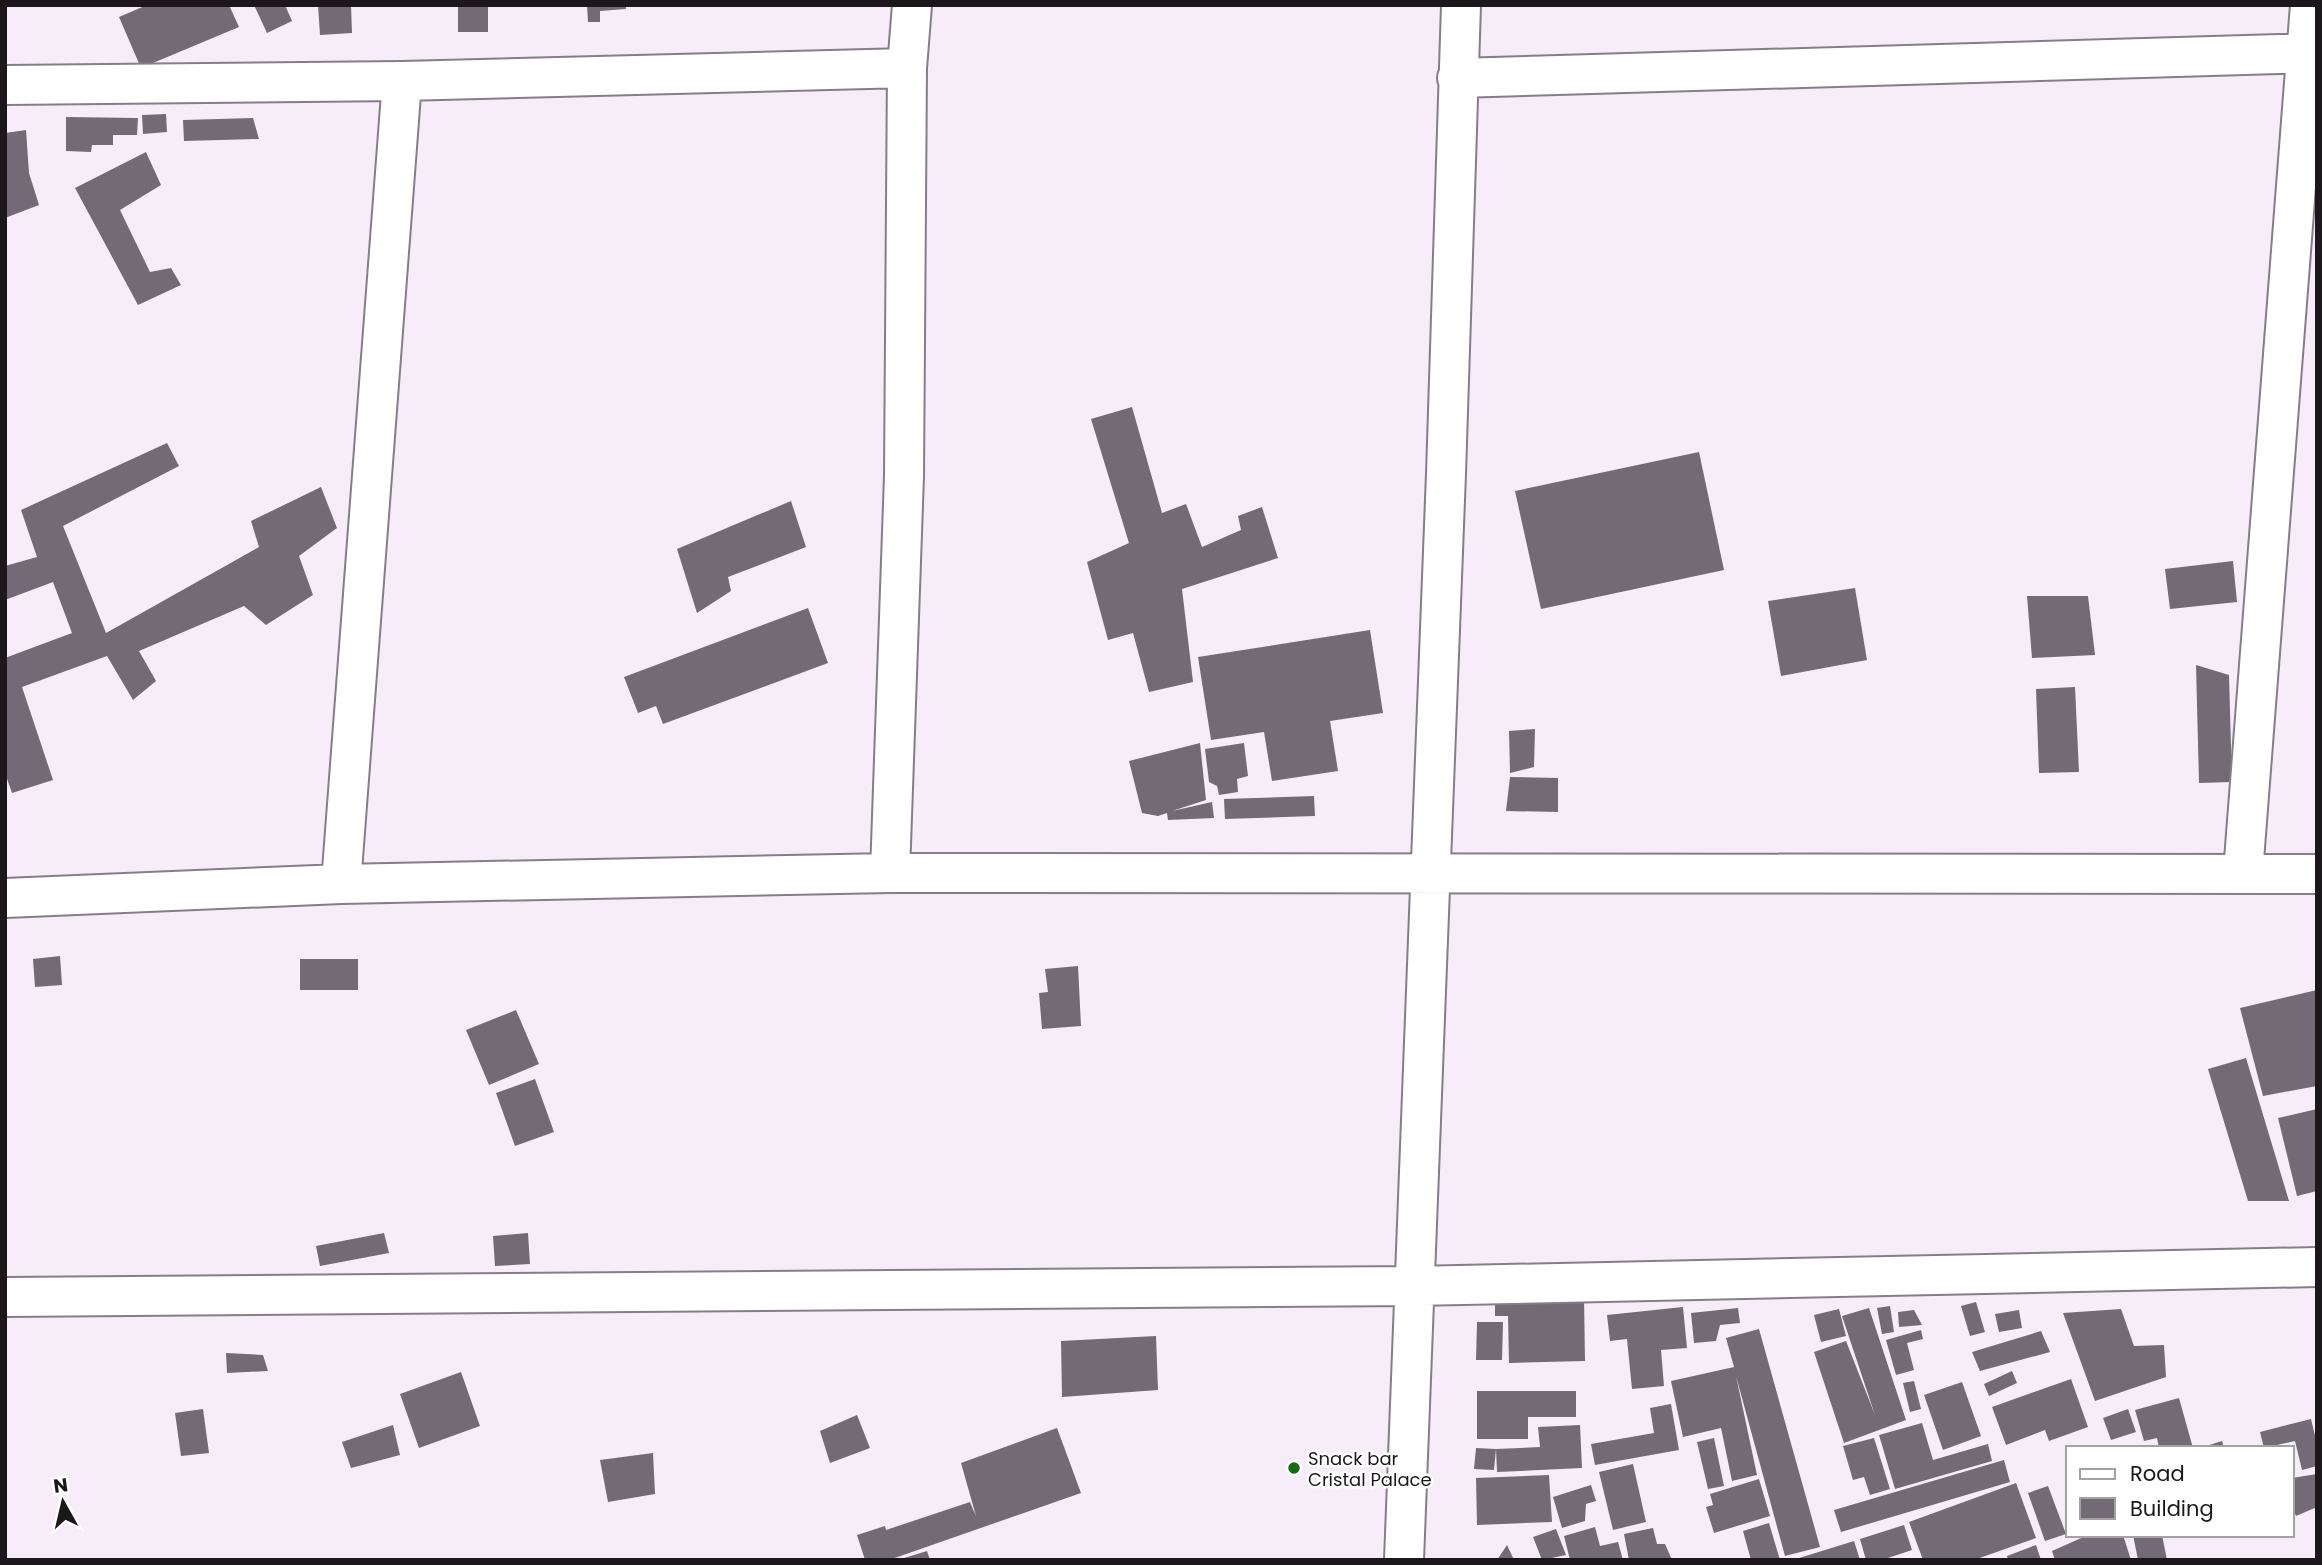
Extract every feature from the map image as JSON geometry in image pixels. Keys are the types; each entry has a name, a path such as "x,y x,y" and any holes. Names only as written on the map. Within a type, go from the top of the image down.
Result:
{"street":[{"path":"890,873 904,476 907,68 912,5"},
{"path":"1404,1560 1446,474 1461,5"},
{"path":"2243,873 2311,53 2309,5"},
{"path":"1458,78 2311,53"},
{"path":"5,85 402,81 907,68"},
{"path":"341,884 402,81"},
{"path":"5,898 341,884 890,873 2317,874"},
{"path":"5,1297 1413,1286 2317,1267"}],"building":[{"path":"147,5 229,5 239,27 141,68 119,17"},
{"path":"254,5 285,5 292,21 267,33"},
{"path":"318,5 351,5 352,33 320,35"},
{"path":"458,5 488,5 488,32 458,32"},
{"path":"587,5 626,5 626,9 600,11 600,22 588,22"},
{"path":"166,114 167,132 143,134 142,115"},
{"path":"66,117 138,118 137,135 113,135 113,145 92,145 91,152 66,151"},
{"path":"253,118 259,139 184,141 183,120"},
{"path":"26,130 29,173 39,205 5,218 5,133"},
{"path":"146,152 161,185 120,210 150,272 171,268 181,285 138,305 75,188"},
{"path":"1132,407 1162,513 1186,504 1202,547 1241,530 1238,516 1262,507 1278,558 1182,589 1193,682 1149,692 1133,633 1108,640 1087,562 1129,543 1091,419"},
{"path":"167,443 179,466 63,526 106,633 259,547 251,521 321,487 337,528 299,556 313,595 266,625 244,606 139,651 156,681 133,700 107,656 22,687 53,780 12,793 5,773 5,658 72,633 53,582 5,600 5,566 37,557 21,510"},
{"path":"1699,452 1724,570 1541,609 1515,491"},
{"path":"791,501 806,547 728,577 731,591 697,613 677,549"},
{"path":"2233,561 2237,602 2170,609 2165,569"},
{"path":"1855,588 1867,660 1781,676 1768,601"},
{"path":"2027,596 2088,596 2095,655 2032,658"},
{"path":"808,608 828,663 663,724 656,706 638,713 624,677"},
{"path":"1370,630 1383,713 1330,721 1338,771 1272,781 1264,732 1211,740 1198,657"},
{"path":"2196,665 2229,675 2232,782 2199,783"},
{"path":"2075,687 2079,772 2039,773 2036,689"},
{"path":"1535,729 1534,767 1510,773 1509,731"},
{"path":"1200,743 1206,800 1172,811 1212,802 1214,818 1168,820 1167,813 1158,816 1142,813 1129,761"},
{"path":"1244,743 1248,776 1237,779 1238,792 1219,795 1217,786 1209,782 1205,749"},
{"path":"1510,777 1558,778 1558,812 1506,811"},
{"path":"1314,796 1315,816 1225,819 1224,799"},
{"path":"60,956 62,985 35,987 33,959"},
{"path":"300,959 358,959 358,990 300,990"},
{"path":"1078,966 1081,1026 1042,1029 1039,993 1048,992 1045,969"},
{"path":"2317,990 2317,1086 2263,1096 2240,1008"},
{"path":"516,1010 539,1064 489,1085 466,1030"},
{"path":"2246,1058 2289,1201 2248,1201 2208,1069"},
{"path":"535,1079 554,1132 515,1146 496,1093"},
{"path":"2317,1109 2317,1191 2297,1196 2278,1118"},
{"path":"384,1233 389,1253 320,1266 316,1246"},
{"path":"528,1233 530,1264 495,1266 493,1236"},
{"path":"1584,1296 1585,1361 1509,1363 1508,1316 1495,1316 1495,1297"},
{"path":"1976,1302 1985,1332 1970,1336 1961,1306"},
{"path":"1890,1306 1894,1332 1882,1334 1877,1308"},
{"path":"1683,1307 1687,1348 1661,1350 1664,1386 1632,1389 1627,1339 1610,1341 1607,1315"},
{"path":"1738,1308 1740,1323 1720,1325 1716,1341 1694,1343 1691,1313"},
{"path":"1869,1308 1906,1420 1844,1443 1814,1352 1846,1341 1875,1415 1842,1316"},
{"path":"1839,1309 1846,1336 1821,1342 1814,1315"},
{"path":"2121,1309 2134,1346 2164,1345 2166,1377 2095,1401 2063,1313"},
{"path":"1914,1310 1922,1325 1899,1327 1898,1312"},
{"path":"2019,1310 2022,1328 1999,1332 1995,1314"},
{"path":"1477,1322 1503,1322 1502,1360 1476,1360"},
{"path":"1759,1329 1820,1547 1785,1556 1736,1376 1757,1475 1732,1481 1721,1428 1683,1437 1671,1381 1734,1367 1726,1338"},
{"path":"1921,1330 1923,1339 1907,1343 1914,1370 1896,1375 1886,1340"},
{"path":"2041,1331 2050,1352 1980,1371 1972,1352"},
{"path":"1156,1336 1158,1390 1062,1397 1061,1341"},
{"path":"226,1353 263,1355 268,1371 227,1373"},
{"path":"2012,1371 2017,1383 1989,1396 1984,1384"},
{"path":"461,1372 480,1426 419,1448 400,1394"},
{"path":"2071,1379 2088,1427 2049,1441 2045,1430 2006,1445 1992,1407"},
{"path":"1914,1381 1921,1409 1910,1412 1903,1383"},
{"path":"1962,1382 1981,1436 1943,1450 1924,1395"},
{"path":"1477,1391 1576,1391 1576,1417 1528,1417 1528,1439 1477,1439"},
{"path":"2179,1398 2192,1446 2159,1446 2157,1438 2144,1441 2135,1410"},
{"path":"1671,1404 1679,1450 1595,1465 1591,1444 1654,1433 1650,1408"},
{"path":"203,1409 209,1453 181,1456 175,1413"},
{"path":"2128,1409 2136,1432 2111,1440 2103,1418"},
{"path":"857,1415 870,1448 830,1463 820,1431"},
{"path":"2311,1419 2317,1444 2317,1466 2302,1470 2295,1441 2264,1446 2260,1432"},
{"path":"1922,1423 1933,1460 1988,1444 1992,1461 1895,1489 1879,1435"},
{"path":"393,1425 400,1455 351,1468 342,1442"},
{"path":"1580,1425 1582,1468 1497,1472 1496,1449 1540,1447 1538,1427"},
{"path":"1057,1428 1081,1493 889,1560 865,1560 857,1535 885,1526 886,1530 970,1502 976,1516 961,1463"},
{"path":"1714,1438 1724,1486 1708,1489 1697,1442"},
{"path":"1874,1438 1890,1489 1870,1495 1864,1477 1853,1480 1843,1446"},
{"path":"2222,1441 2223,1446 2206,1446"},
{"path":"1476,1448 1496,1449 1494,1470 1474,1469"},
{"path":"653,1453 655,1494 608,1502 600,1460"},
{"path":"2004,1460 2010,1482 1841,1532 1834,1510"},
{"path":"1633,1464 1646,1522 1613,1530 1599,1472"},
{"path":"2317,1474 2317,1507 2296,1516 2294,1512 2294,1478"},
{"path":"1549,1475 1552,1522 1477,1525 1476,1478"},
{"path":"1759,1479 1770,1516 1714,1533 1706,1507 1713,1505 1710,1494"},
{"path":"2016,1483 2036,1538 1974,1560 1923,1560 1909,1522"},
{"path":"1591,1485 1596,1501 1586,1504 1585,1521 1562,1528 1553,1497"},
{"path":"2048,1486 2066,1534 2045,1541 2028,1493"},
{"path":"1769,1523 1780,1560 1751,1560 1743,1531"},
{"path":"1904,1525 1912,1550 1882,1560 1866,1560 1860,1539"},
{"path":"1595,1527 1600,1546 1618,1542 1623,1560 1570,1560 1564,1536"},
{"path":"1653,1528 1657,1544 1665,1544 1672,1560 1629,1560 1624,1534"},
{"path":"1556,1529 1566,1555 1542,1560 1533,1537"},
{"path":"2084,1537 2124,1537 2131,1560 2055,1560 2052,1551"},
{"path":"2133,1537 2162,1537 2167,1560 2138,1560"},
{"path":"1854,1541 1860,1560 1796,1560 1796,1559"},
{"path":"1507,1545 1514,1560 1497,1560"},
{"path":"2036,1545 2041,1560 2008,1560 2007,1556"},
{"path":"927,1551 930,1560 901,1560 901,1559"}],"place":[{"name":"Snack bar Cristal Palace","path":"1294,1468"}]}
